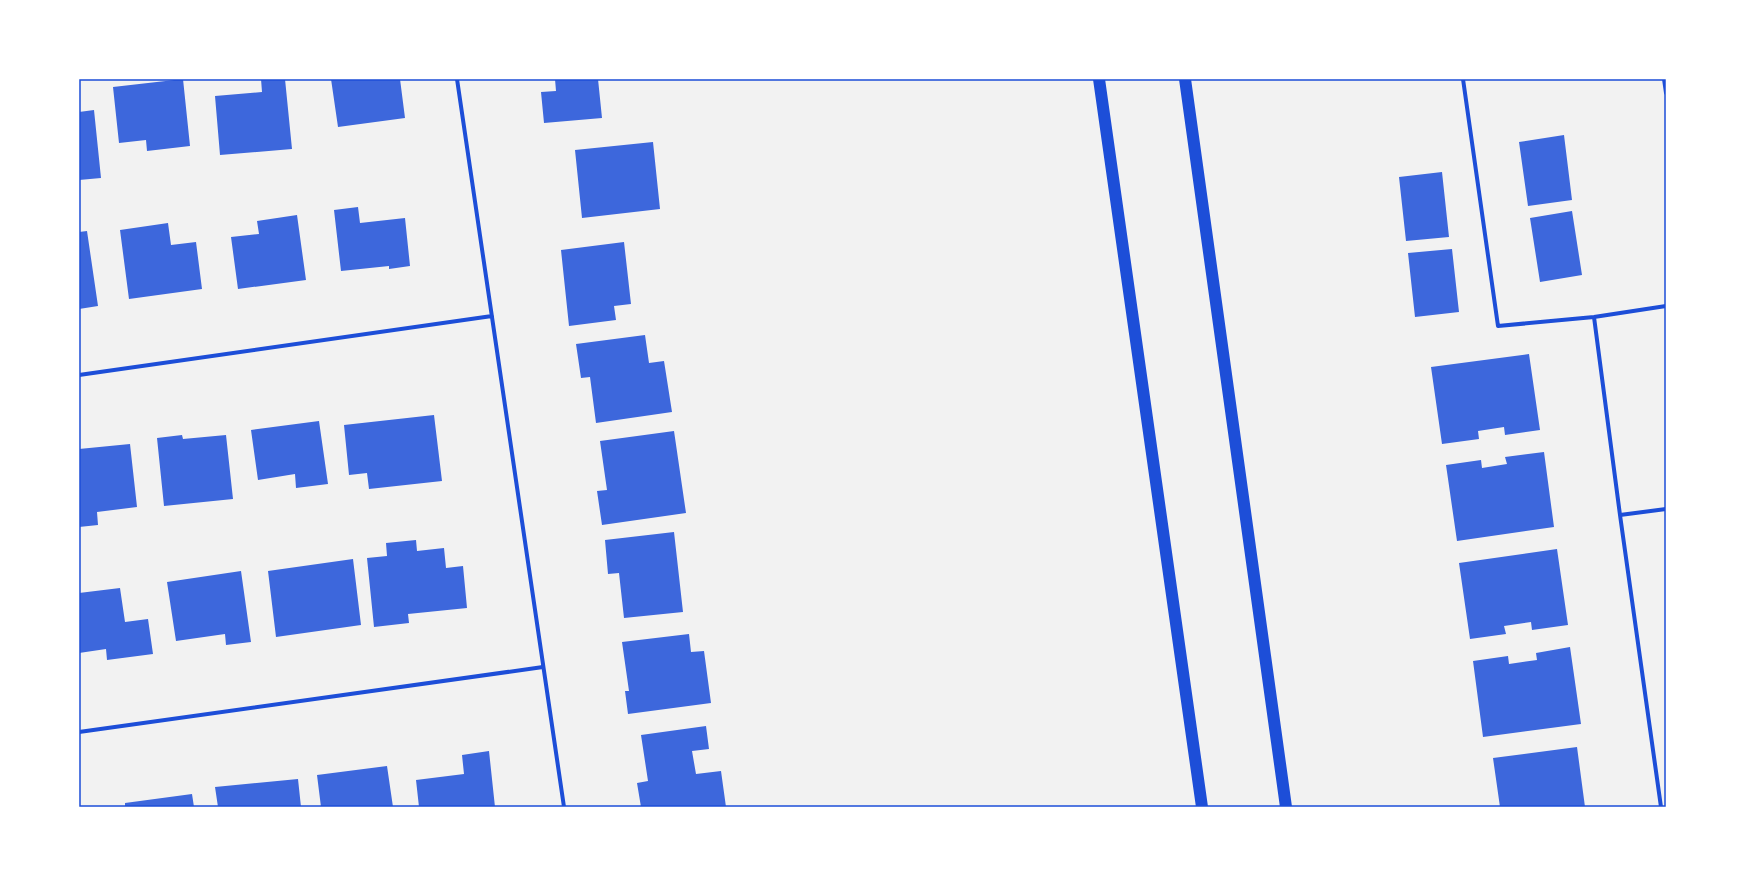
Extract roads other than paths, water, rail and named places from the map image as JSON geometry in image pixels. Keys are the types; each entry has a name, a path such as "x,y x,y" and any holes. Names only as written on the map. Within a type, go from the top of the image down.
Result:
{"highway":[{"path":"1098,79 1202,807"},
{"path":"1185,79 1286,807"}],"street":[{"path":"457,79 564,807"},
{"path":"1463,79 1498,326 1594,317 1666,306"},
{"path":"1664,79 1666,93"},
{"path":"79,375 492,316"},
{"path":"1594,317 1661,807"},
{"path":"1620,515 1666,509"},
{"path":"79,732 543,667"}]}
